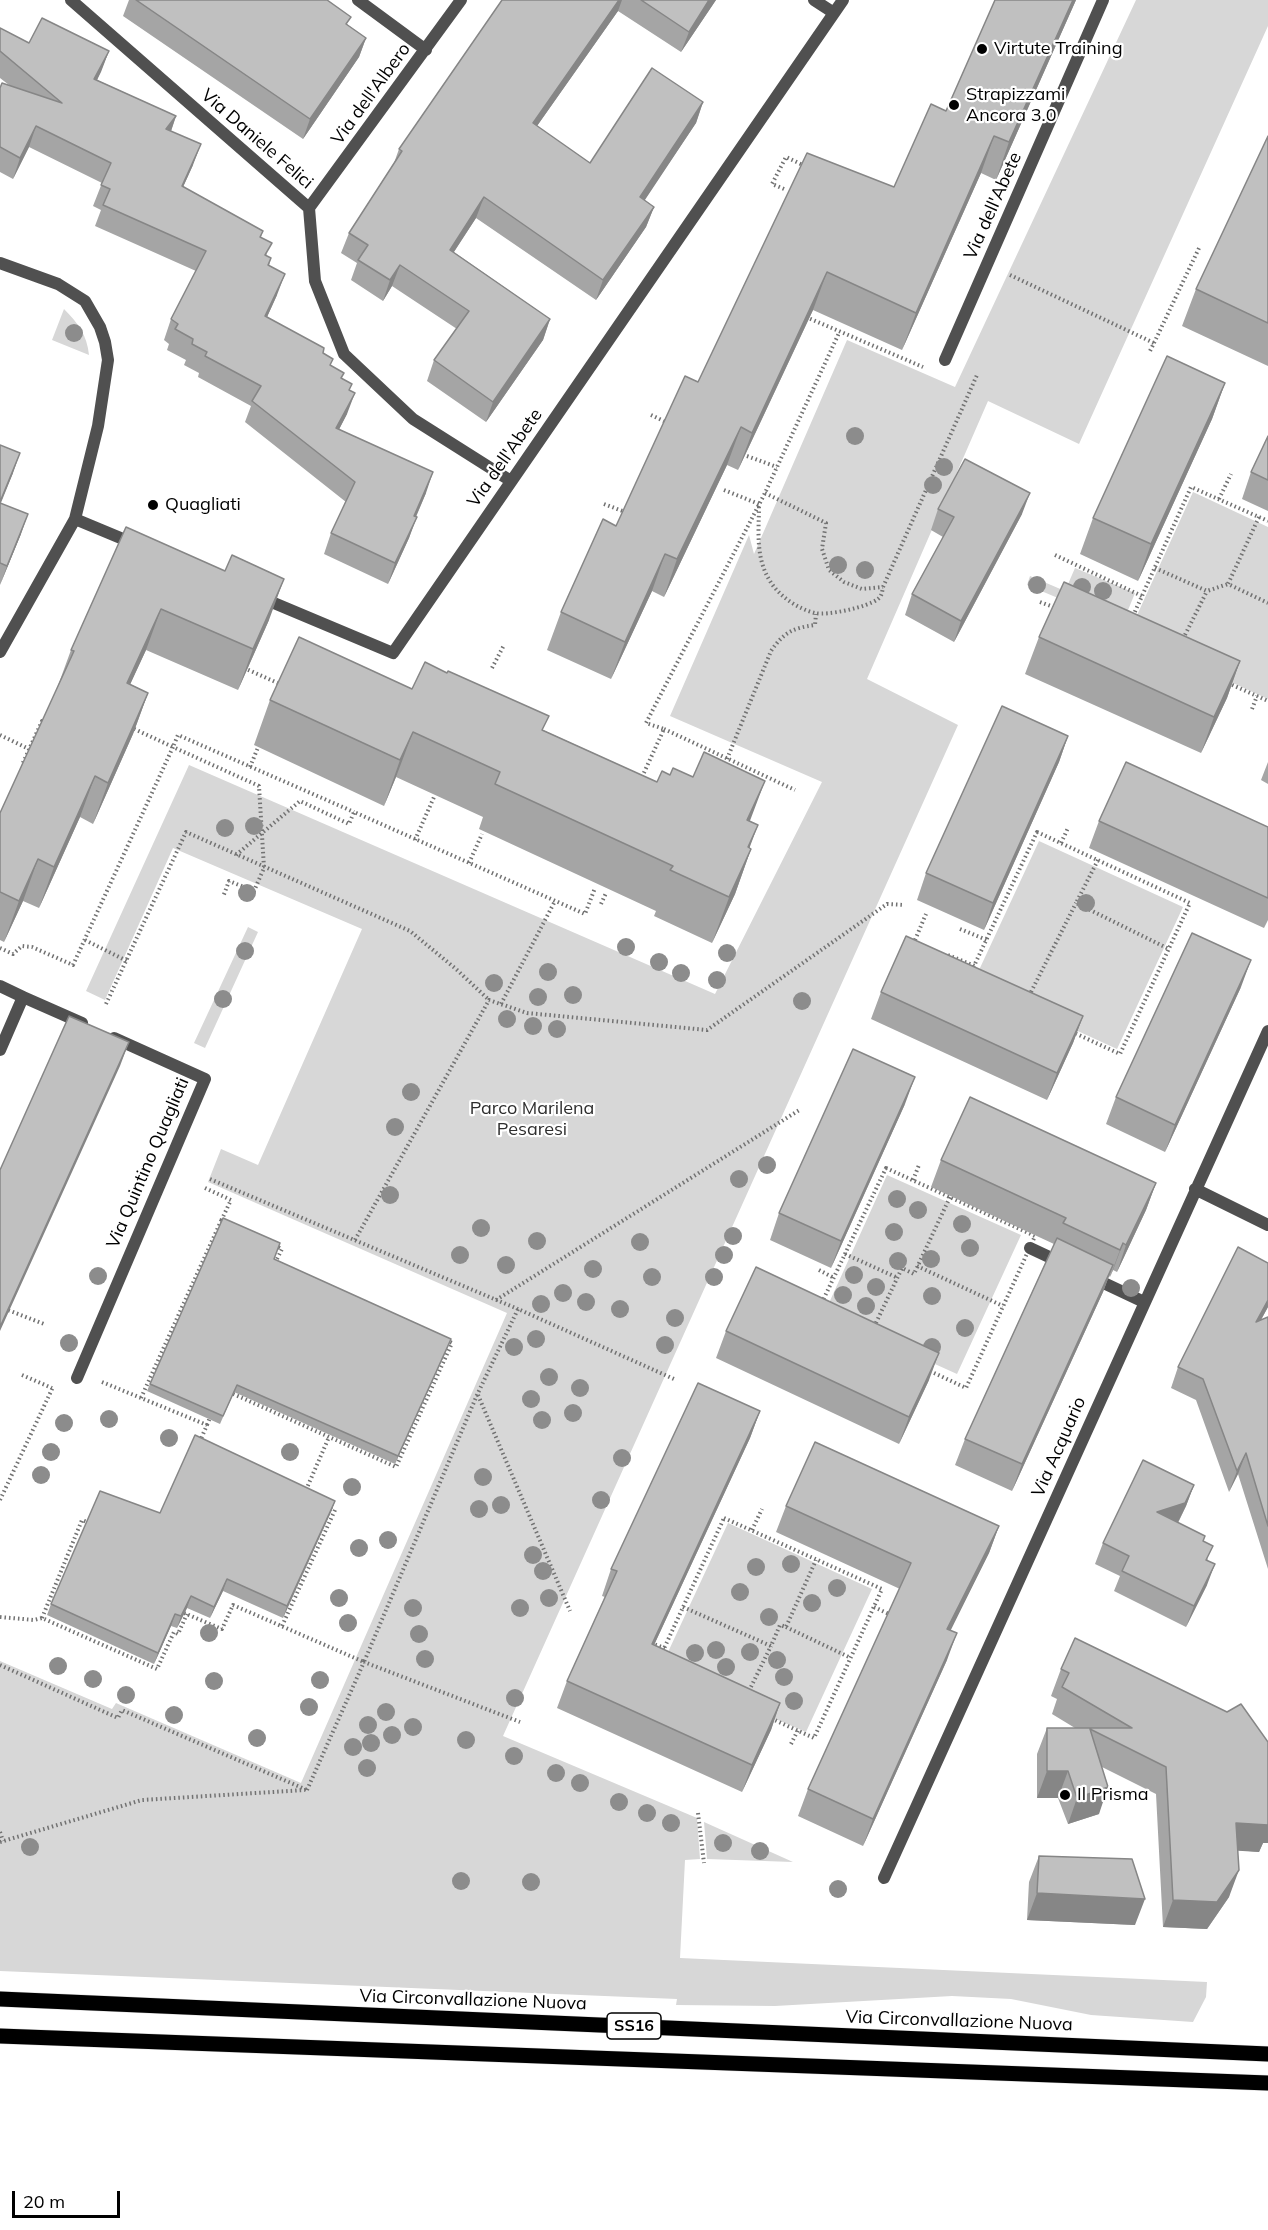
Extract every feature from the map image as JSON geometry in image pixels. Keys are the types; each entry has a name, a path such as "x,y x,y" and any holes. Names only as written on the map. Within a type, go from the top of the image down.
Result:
{"main road":[{"name":"Via Circonvallazione Nuova","path":"0,1999 1268,2054"},
{"name":"SS16","path":"0,2036 1268,2084"}],"street":[{"name":"Via Daniele Felici","path":"71,0 309,208 315,281 344,354 413,419 511,481"},
{"path":"358,0 426,50"},
{"name":"Via dell'Albero","path":"309,208 461,0"},
{"path":"814,0 834,13"},
{"name":"Via dell'Abete","path":"250,593 393,653 843,0"},
{"name":"Via dell'Abete","path":"945,360 1103,0"},
{"path":"0,263 58,284 85,301 100,327 108,360 98,426 75,519 4,634 0,652"},
{"path":"75,519 147,549"},
{"name":"Via Quintino Quagliati","path":"0,986 205,1079 77,1378"},
{"path":"0,1050 23,997"},
{"name":"Via Acquario","path":"884,1878 1268,1031"},
{"path":"1195,1189 1268,1225"},
{"path":"1030,1248 1144,1302"}],"path":[{"path":"784,189 772,184 786,156 807,168"},
{"path":"1149,353 1200,246"},
{"path":"987,265 1154,343"},
{"path":"804,316 839,333 932,370"},
{"path":"795,790 715,755 664,729 646,723 765,494 839,333"},
{"path":"759,504 758,545 761,562 770,582 783,597 816,614 853,609 877,600 882,594 883,587 977,375"},
{"path":"651,415 666,422"},
{"path":"747,456 777,467"},
{"path":"1219,500 1231,474"},
{"path":"1128,626 1191,487 1268,521"},
{"path":"724,490 759,504"},
{"path":"765,494 826,523 822,549 829,570 844,582 862,589 883,587"},
{"path":"604,504 625,512"},
{"path":"1228,584 1259,517"},
{"path":"1055,555 1142,596"},
{"path":"1155,568 1208,591 1228,584 1268,603"},
{"path":"1179,647 1208,591"},
{"path":"1040,602 1061,610"},
{"path":"727,759 771,651 779,640 794,628 815,625 816,614"},
{"path":"492,668 504,645"},
{"path":"242,667 280,684 283,678"},
{"path":"1226,682 1268,701"},
{"path":"1252,709 1257,696"},
{"path":"24,766 22,765 29,749 44,721"},
{"path":"127,726 259,786 264,868 254,891 229,881 222,897"},
{"path":"640,782 664,729"},
{"path":"0,735 29,749"},
{"path":"0,948 13,954 22,946 33,947 73,965 178,735 585,914 595,888"},
{"path":"250,766 263,738"},
{"path":"415,840 434,797"},
{"path":"236,855 300,801 349,824 354,812"},
{"path":"1061,843 1068,828"},
{"path":"106,1004 186,832 410,931 489,1000 527,1013 707,1030 887,904 904,905"},
{"path":"1037,832 1098,860 1190,903 1120,1054 966,983 1037,832"},
{"path":"469,863 482,834"},
{"path":"1022,1009 1098,860"},
{"path":"601,904 606,893"},
{"path":"501,1004 555,901"},
{"path":"1076,903 1169,949"},
{"path":"915,940 926,914"},
{"path":"960,929 987,940"},
{"path":"84,940 127,961"},
{"path":"948,955 975,966"},
{"path":"355,1240 489,1000"},
{"path":"496,1300 801,1109"},
{"path":"913,1180 919,1165"},
{"path":"886,1168 913,1180 1035,1236 966,1388 816,1317 886,1168"},
{"path":"210,1179 518,1309 674,1379"},
{"path":"141,1398 231,1200 206,1188"},
{"path":"868,1341 902,1268 914,1274 950,1197"},
{"path":"221,1221 231,1226"},
{"path":"272,1244 282,1249 275,1263"},
{"path":"845,1254 898,1278"},
{"path":"917,1266 1004,1306"},
{"path":"819,1270 834,1278"},
{"path":"0,1307 44,1324"},
{"path":"307,1790 477,1395 518,1309"},
{"path":"810,1309 817,1313"},
{"path":"223,1390 396,1467 452,1343 438,1336"},
{"path":"0,1500 53,1387 22,1375"},
{"path":"118,1388 207,1425"},
{"path":"477,1395 570,1611"},
{"path":"196,1449 215,1408"},
{"path":"303,1496 329,1437"},
{"path":"282,1626 335,1510 324,1506"},
{"path":"752,1530 762,1509"},
{"path":"724,1518 752,1530 882,1589 814,1738 656,1666 724,1518"},
{"path":"42,1618 82,1520 92,1524"},
{"path":"786,1627 816,1560"},
{"path":"0,1617 34,1620 42,1618 157,1670 174,1632 178,1634 186,1613 222,1629 233,1605 364,1662 520,1722"},
{"path":"683,1607 771,1646"},
{"path":"874,1607 892,1615"},
{"path":"748,1693 780,1625 850,1658"},
{"path":"642,1640 665,1648"},
{"path":"0,1665 118,1718 122,1710 307,1790"},
{"path":"792,1744 798,1730"},
{"path":"0,1832 1,1841 142,1800 307,1790"},
{"path":"698,1814 704,1863"}],"green space":[{"name":"Parco Marilena Pesaresi","path":"1136,0 1268,0 1268,26 1079,444 988,401 867,679 958,725 503,1736 697,1818 700,1859 685,1860 680,1958 1207,1982 1206,1997 1193,2022 1091,2015 1011,1999 952,1996 775,2006 676,2005 677,1999 0,1971 0,1661 112,1709 116,1703 301,1783 507,1313 208,1182 221,1149 258,1165 362,929 173,848 105,1000 86,991 189,765 715,994 822,782 670,716 749,535 754,554 847,340 955,387"},
{"path":"64,309 81,330 89,355 52,340"},
{"path":"1193,492 1268,527 1268,699 1128,635"},
{"path":"1075,568 1135,593 1122,625 1027,585 1030,576 1065,591"},
{"path":"1039,841 1183,907 1117,1049 973,983"},
{"path":"248,927 258,932 205,1048 194,1043"},
{"path":"887,1175 1021,1235 957,1374 824,1314"},
{"path":"728,1523 872,1589 806,1732 743,1705 662,1665"},
{"path":"704,1822 793,1862 707,1859"}],"building":[{"path":"136,0 327,0 351,17 346,24 366,38 310,119"},
{"path":"502,0 619,0 533,123 590,163 652,68 703,102 640,197 654,207 603,280 484,197 450,250 550,319 493,402 434,360 469,311 400,265 390,280 358,260 368,245 349,233 402,151 399,149"},
{"path":"641,0 709,0 689,32"},
{"path":"995,0 1073,0 1009,142 994,136 916,313 827,272 752,433 741,427 677,559 665,554 625,642 561,612 603,519 616,526 685,376 698,382 807,153 894,187 931,104 946,111"},
{"path":"42,18 109,51 94,79 176,116 166,129 201,144 182,186 263,231 260,237 272,243 265,255 271,258 268,265 285,274 265,316 324,348 323,353 333,359 330,365 344,373 341,378 352,384 349,390 355,393 336,428 433,472 414,516 417,517 395,563 331,533 355,482 252,401 261,386 205,356 207,352 192,344 193,339 175,329 178,324 171,319 206,251 103,205 110,189 101,185 111,163 36,126 20,158 0,147 0,88 2,83 62,103 0,51 0,28 29,43"},
{"path":"1268,136 1268,323 1196,289"},
{"path":"1167,356 1225,383 1151,544 1093,518"},
{"path":"1268,436 1268,480 1251,472"},
{"path":"0,445 20,453 0,502"},
{"path":"965,459 1030,493 961,621 912,594 954,517 938,509"},
{"path":"0,503 28,514 7,566 0,563"},
{"path":"126,527 225,571 232,555 284,579 253,649 161,609 127,683 148,693 108,783 95,776 54,867 38,859 19,901 0,892 0,813 74,651 71,650"},
{"path":"1064,582 1240,661 1214,717 1039,637"},
{"path":"299,637 412,689 425,662 447,673 448,671 549,716 542,730 657,782 662,771 670,775 673,768 693,777 704,752 765,781 747,820 758,825 748,847 751,849 729,897 670,870 673,866 495,784 500,772 413,732 400,760 270,700"},
{"path":"1002,706 1068,736 993,903 926,873"},
{"path":"1126,762 1268,827 1268,898 1099,821"},
{"path":"1192,933 1251,960 1175,1125 1116,1097"},
{"path":"906,936 1083,1016 1057,1073 881,992"},
{"path":"69,1016 129,1042 0,1327 0,1170"},
{"path":"853,1049 915,1077 841,1241 779,1213"},
{"path":"970,1097 1156,1183 1126,1245 1123,1243 1120,1250 1063,1223 1066,1218 941,1160"},
{"path":"223,1218 280,1243 274,1259 451,1339 398,1456 237,1385 223,1416 150,1384"},
{"path":"1057,1238 1113,1265 1022,1464 965,1439"},
{"path":"1238,1247 1268,1263 1268,1300 1256,1322 1268,1317 1268,1526 1246,1453 1237,1471 1203,1379 1178,1367"},
{"path":"756,1267 939,1353 909,1417 726,1331"},
{"path":"698,1383 760,1411 652,1644 780,1703 752,1765 567,1681 617,1571 611,1569"},
{"path":"195,1435 335,1501 287,1606 227,1579 214,1607 191,1596 181,1616 175,1614 158,1653 51,1604 100,1491 160,1513"},
{"path":"815,1442 999,1526 947,1629 957,1633 873,1819 808,1789 911,1563 786,1506"},
{"path":"1143,1460 1194,1485 1185,1503 1157,1512 1205,1536 1203,1541 1213,1546 1206,1560 1215,1564 1194,1606 1122,1571 1129,1556 1103,1543"},
{"path":"1075,1638 1227,1712 1241,1704 1268,1742 1268,1825 1236,1823 1239,1870 1217,1902 1173,1900 1166,1767 1090,1729 1108,1787 1077,1798 1068,1771 1047,1771 1047,1728 1132,1728 1062,1687 1069,1673 1061,1669"},
{"path":"1039,1856 1132,1859 1145,1899 1037,1893"}],"place":[{"name":"Virtute Training","path":"982,49"},
{"name":"Strapizzami Ancora 3.0","path":"954,105"},
{"name":"Quagliati","path":"153,505"},
{"name":"Il Prisma","path":"1065,1795"}]}
